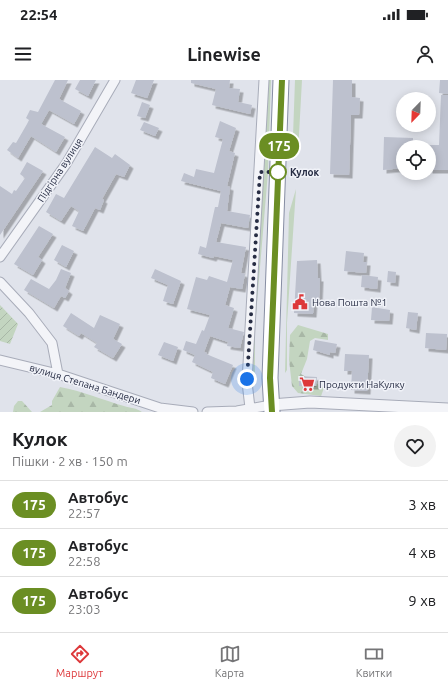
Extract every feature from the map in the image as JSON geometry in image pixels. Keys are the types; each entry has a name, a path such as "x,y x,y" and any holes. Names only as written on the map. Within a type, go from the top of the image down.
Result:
{"highway":[{"path":"272,408 271,370 282,80"}],"street":[{"name":"Підгірна вулиця","path":"0,257 66,164 115,80"},
{"path":"250,408 247,379 264,80"},
{"path":"0,282 29,312 52,344 58,374"},
{"name":"вулиця Степана Бандери","path":"0,360 58,374 160,408 194,412"},
{"path":"207,412 250,408 296,407 448,409"}],"green space":[{"path":"266,80 271,80 268,172 255,327 255,384 251,391"},
{"path":"295,80 302,80 298,153 293,136"},
{"path":"296,189 287,323 287,370 285,373 289,213"},
{"path":"0,305 18,324 10,344 0,341"},
{"path":"298,325 328,334 328,340 315,338 310,341 307,359 301,374 324,388 321,396 298,393 292,386 289,360 290,335"},
{"path":"60,387 84,393 142,412 40,412 52,405 52,401"},
{"path":"18,401 22,401 32,412 13,412 14,406"}],"building":[{"path":"55,80 68,80 59,99 81,111 74,124 49,110 41,124 65,137 56,152 31,136 18,158 7,150 13,142 16,143 27,124 29,120 26,118 30,110 38,112"},
{"path":"80,80 96,80 88,96 75,89"},
{"path":"136,80 154,80 147,98 131,93"},
{"path":"191,80 230,80 229,88 240,89 238,102 252,105 250,114 212,105 216,89 191,83"},
{"path":"333,80 352,80 352,97 360,98 359,115 351,115 349,175 330,174"},
{"path":"440,80 448,80 448,94 439,93"},
{"path":"441,95 448,95 448,170 436,170 436,145 439,145"},
{"path":"142,102 150,105 145,118 137,116"},
{"path":"220,121 236,128 229,151 235,153 227,186 230,187 227,211 250,215 248,228 221,223 216,242 246,247 241,273 245,274 242,289 230,287 225,305 234,308 228,328 244,332 240,348 227,346 228,342 210,336 204,352 233,365 225,384 211,378 213,372 192,362 195,355 183,350 186,341 196,344 202,330 204,331 210,315 187,309 196,277 207,280 209,276 227,282 233,260 214,256 213,258 198,254 200,246 206,248 215,207 218,207 221,191 181,181 184,173 194,177 196,169 214,173 223,139 215,137"},
{"path":"144,122 159,128 155,136 140,130"},
{"path":"384,137 413,138 413,140 396,140 396,169 383,170"},
{"path":"95,147 112,158 115,154 130,165 124,177 116,174 102,199 104,200 100,210 95,208 83,231 72,226 79,211 71,206 61,221 46,212 56,194 64,198"},
{"path":"27,162 43,171 0,235 0,186 12,194 14,190 16,191 25,178 20,174"},
{"path":"39,226 53,234 38,257 42,260 33,275 14,264"},
{"path":"62,245 74,251 66,267 54,260"},
{"path":"346,251 364,253 363,262 367,262 366,273 344,271"},
{"path":"317,260 318,278 320,278 319,300 314,300 313,314 294,313 297,261"},
{"path":"61,269 71,273 65,288 69,291 65,298 61,296 54,308 24,290 31,279 49,289 56,280"},
{"path":"155,269 181,281 173,304 163,301 168,285 151,278"},
{"path":"388,271 396,272 395,283 387,282"},
{"path":"362,275 378,277 377,289 361,287"},
{"path":"372,307 390,310 389,321 371,320"},
{"path":"408,312 418,313 416,330 406,328"},
{"path":"71,313 94,328 100,315 120,324 113,339 122,344 113,358 94,347 97,343 81,333 79,336 63,326"},
{"path":"426,333 447,334 446,350 425,348"},
{"path":"315,340 337,344 335,353 330,352 330,355 313,350"},
{"path":"164,342 178,347 173,361 158,355"},
{"path":"345,354 369,355 367,391 351,390 352,371 344,371"},
{"path":"299,376 317,377 316,386 299,386"}],"bus line":[{"name":"175","path":"272,412 270,378 282,80"}],"place":[{"name":"Кулок","path":"278,172"},
{"name":"Нова Пошта №1","path":"300,302"},
{"name":"Продукти НаКулку","path":"307,384"}],"route":[{"path":"247,379 254,244 260,172 278,172"}]}
